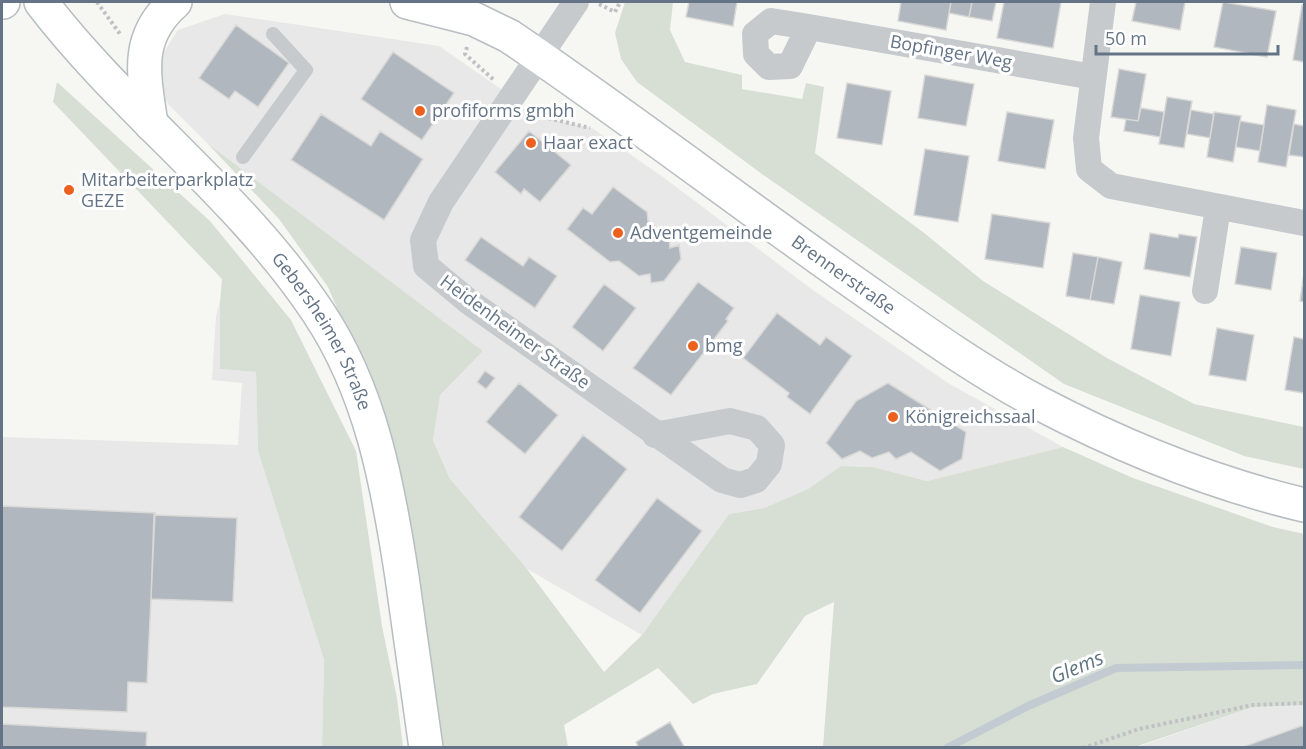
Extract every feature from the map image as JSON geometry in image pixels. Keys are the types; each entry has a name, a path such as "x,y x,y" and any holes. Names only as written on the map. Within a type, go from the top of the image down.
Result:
{"main road":[{"name":"Gebersheimer Straße","path":"41,2 80,48 151,124 257,233 318,312 333,337 356,384 377,447 391,506 426,747"},
{"path":"151,124 143,68 134,36 157,21 175,2"},
{"name":"Brennerstraße","path":"406,2 474,19 509,36 949,349 1038,402 1097,432 1153,456 1218,480 1305,505"}],"street":[{"name":"Heidenheimer Straße","path":"576,2 441,202 423,240 426,266 468,301 656,435"},
{"path":"1103,2 1086,138 1089,169 1111,186 1305,223"},
{"name":"Bopfinger Weg","path":"809,27 1093,77"},
{"path":"1205,291 1218,207"}],"lane":[{"path":"243,157 306,70 273,34"}],"path":[{"path":"97,2 134,36"},
{"path":"594,2 615,12 620,2"},
{"path":"80,48 134,36"},
{"path":"1083,747 1139,729 1253,705 1305,703"}],"shaded area":[{"path":"625,2 673,2 670,30 685,62 742,75 742,89 802,99 806,83 824,87 815,153 923,232 983,281 1107,358 1194,404 1304,427 1304,469 1244,456 1064,384 762,174 637,82 621,59 615,33"},
{"path":"225,14 439,46 511,96 533,116 592,128 663,177 810,288 948,383 1063,447 927,481 873,467 841,466 808,489 764,508 729,514 642,635 527,569 512,557 450,479 433,439 440,394 483,351 207,143 168,104 154,79 162,55 178,30"},
{"path":"57,82 210,221 291,320 356,451 403,747 322,747 324,660 258,451 256,372 220,369 222,279 53,102"},
{"path":"207,143 483,351 440,395 433,440 450,479 527,569 604,672 642,635 729,514 764,508 808,489 841,466 873,467 927,481 1063,447 1133,478 1273,527 1304,534 1304,705 1253,707 1135,747 823,747 834,602 805,616 757,684 713,694 693,704 658,668 564,725 568,747 443,747 409,520 381,412 328,287 279,219"},
{"path":"220,302 220,369 256,372 258,451 324,660 322,747 2,748 2,437 238,445 242,383 212,380 216,316"},
{"path":"1304,705 1304,747 1135,748 1253,707"}],"building":[{"path":"689,2 737,2 733,26 686,17"},
{"path":"901,2 951,2 946,30 898,21"},
{"path":"951,2 972,2 969,17 949,13"},
{"path":"972,2 996,2 992,21 969,17"},
{"path":"1004,2 1061,2 1053,48 997,38"},
{"path":"1136,2 1185,2 1180,30 1132,21"},
{"path":"1223,2 1276,11 1267,57 1214,47"},
{"path":"1302,5 1304,5 1304,62 1293,60"},
{"path":"236,25 289,63 258,107 235,91 229,99 199,78"},
{"path":"393,52 454,93 422,140 361,99"},
{"path":"1119,69 1146,74 1138,121 1111,117"},
{"path":"925,75 974,84 966,126 918,118"},
{"path":"847,83 891,91 882,145 837,138"},
{"path":"1167,97 1192,101 1184,148 1159,144"},
{"path":"1267,105 1296,110 1286,167 1258,162"},
{"path":"1141,108 1164,112 1160,137 1124,131 1126,119 1138,121"},
{"path":"1191,110 1214,114 1210,138 1187,134"},
{"path":"1007,112 1054,120 1045,169 998,161"},
{"path":"1214,112 1241,116 1233,162 1207,157"},
{"path":"321,114 371,146 380,131 423,159 384,220 291,160"},
{"path":"1240,121 1264,125 1260,151 1236,147"},
{"path":"1294,124 1304,126 1304,157 1289,155"},
{"path":"529,131 571,165 540,202 524,189 521,194 495,172"},
{"path":"925,149 969,156 958,222 914,215"},
{"name":"Adventgemeinde","path":"613,187 647,212 648,221 669,237 670,248 679,245 681,259 664,281 651,283 650,274 639,276 619,261 610,262 567,229 583,208 592,214"},
{"path":"992,214 1050,223 1043,268 985,259"},
{"path":"1150,233 1178,238 1179,234 1197,237 1190,277 1144,269"},
{"path":"481,237 523,266 529,257 557,276 535,308 465,260"},
{"path":"1241,247 1277,253 1271,290 1235,284"},
{"path":"1073,253 1098,257 1090,300 1066,296"},
{"path":"1098,257 1122,262 1114,304 1090,300"},
{"path":"1304,273 1304,302 1300,301"},
{"path":"698,282 734,308 726,319 728,321 671,395 633,368"},
{"path":"604,284 636,308 603,351 572,327"},
{"path":"1140,295 1180,302 1171,356 1131,349"},
{"path":"777,313 820,345 826,337 852,356 810,414 787,397 789,393 743,358"},
{"path":"1217,328 1254,335 1246,381 1209,375"},
{"path":"1294,337 1304,339 1304,393 1285,390"},
{"path":"485,371 495,378 486,389 477,382"},
{"path":"519,383 558,415 525,454 486,422"},
{"name":"Königreichssaal","path":"888,383 966,432 962,459 940,471 911,452 896,459 889,452 872,458 860,451 842,459 826,443 856,401"},
{"path":"583,435 627,469 562,551 519,517"},
{"path":"657,498 702,531 640,613 595,580"},
{"path":"2,506 155,513 147,683 128,682 127,712 2,707"},
{"path":"154,515 237,518 233,602 151,599"},
{"path":"670,722 685,748 639,748 636,742"},
{"path":"2,724 147,732 146,748 2,748"},
{"path":"1304,725 1304,748 1240,748"}],"waterway":[{"name":"Glems","path":"947,748 1028,706 1116,668 1304,665"}],"place":[{"name":"profiforms gmbh","path":"420,111"},
{"name":"Haar exact","path":"531,143"},
{"name":"Mitarbeiterparkplatz GEZE","path":"69,190"},
{"name":"Adventgemeinde","path":"618,233"},
{"name":"bmg","path":"693,346"},
{"name":"Königreichssaal","path":"893,417"}]}
